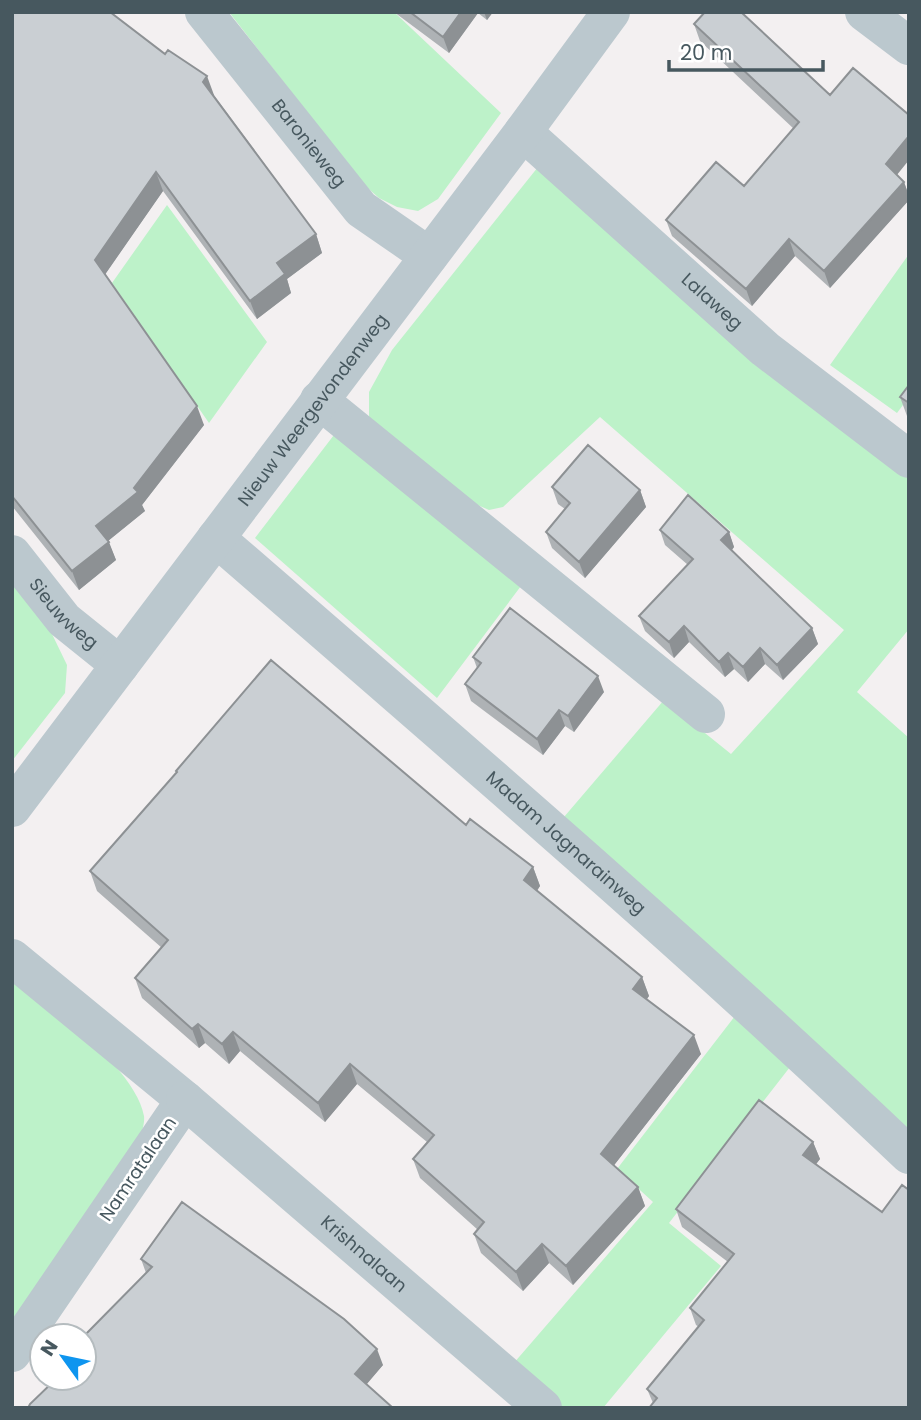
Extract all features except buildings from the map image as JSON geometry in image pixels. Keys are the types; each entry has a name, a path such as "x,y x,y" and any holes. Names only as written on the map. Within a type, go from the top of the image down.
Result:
{"street":[{"name":"Baronieweg","path":"204,12 361,209 429,256"},
{"name":"Nieuw Weergevondenweg","path":"12,808 611,12"},
{"path":"864,12 909,46"},
{"name":"Lalaweg","path":"523,132 765,349 909,459"},
{"path":"319,400 706,714"},
{"name":"Madam Jagnarainweg","path":"216,538 692,954 909,1155"},
{"name":"Sieuwweg","path":"12,554 64,620 120,665"},
{"name":"Namratalaan","path":"12,958 185,1100 12,1353"},
{"name":"Krishnalaan","path":"185,1100 543,1408"}],"green space":[{"path":"229,12 394,12 501,113 438,199 418,211 397,207 379,198 362,183"},
{"path":"542,162 909,476 909,629 857,692 909,738 909,1132 564,817 664,700 731,754 844,630 600,417 503,507 489,510 473,503 369,419 369,392 392,350"},
{"path":"167,205 267,342 209,423 112,283"},
{"path":"909,254 909,397 897,413 830,365"},
{"path":"337,431 521,586 437,698 255,538"},
{"path":"12,581 52,634 67,665 65,693 12,761"},
{"path":"12,977 68,1021 108,1058 137,1097 144,1119 139,1142 12,1325"},
{"path":"735,1016 790,1067 669,1223 721,1266 603,1408 562,1408 513,1364 653,1202 617,1169"}]}
